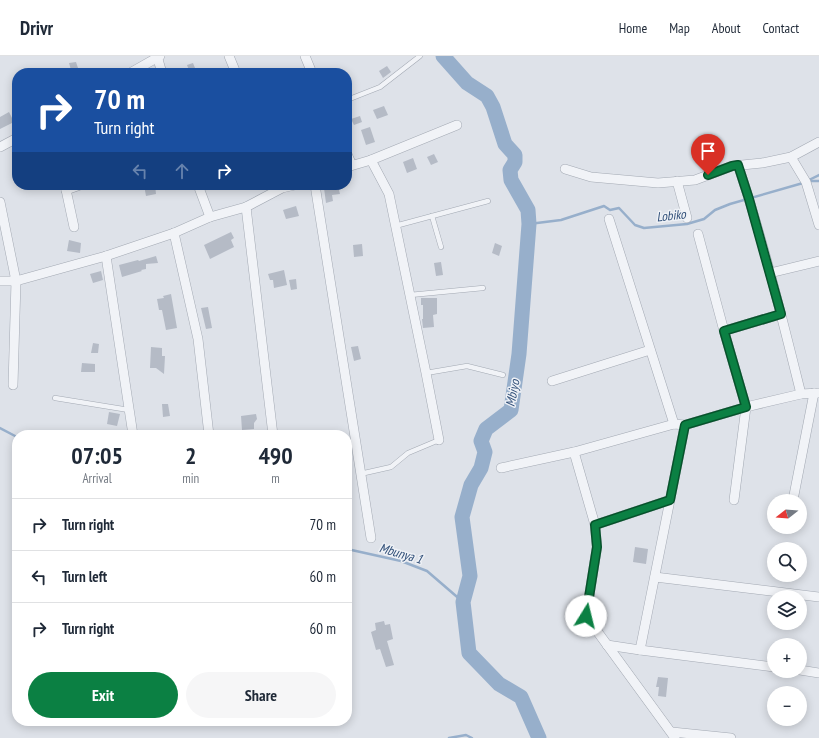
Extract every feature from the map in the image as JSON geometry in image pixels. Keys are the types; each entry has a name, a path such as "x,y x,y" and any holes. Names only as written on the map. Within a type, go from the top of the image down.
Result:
{"street":[{"path":"138,68 158,56 161,68"},
{"path":"229,56 234,68"},
{"path":"305,56 310,68"},
{"path":"352,165 371,160 457,125"},
{"path":"0,147 12,141"},
{"path":"565,169 591,177 658,183 695,180 732,166 762,163 791,157 819,142"},
{"path":"791,157 806,182 819,225"},
{"path":"371,160 389,194 439,440"},
{"path":"738,165 770,273 801,394"},
{"path":"677,181 687,218"},
{"path":"67,190 74,227"},
{"path":"200,190 210,217"},
{"path":"0,281 16,281 106,256 174,233 210,217 246,206 276,190"},
{"path":"316,190 371,538"},
{"path":"0,206 16,281 13,385"},
{"path":"246,206 272,430"},
{"path":"609,218 674,424"},
{"path":"174,233 198,339 208,430"},
{"path":"698,234 746,407 734,500"},
{"path":"106,256 132,430"},
{"path":"770,273 819,261"},
{"path":"724,331 781,314"},
{"path":"552,381 650,350"},
{"path":"501,468 574,452 674,424 685,425 746,407 801,394 816,393 794,494"},
{"path":"640,650 685,425"},
{"path":"574,452 595,525 597,547 586,616 674,735 731,738"},
{"path":"595,525 670,500"},
{"path":"655,577 819,597"},
{"path":"607,645 767,666"},
{"path":"807,671 819,673"}],"lane":[{"path":"352,98 380,88 420,56"},
{"path":"396,226 488,201"},
{"path":"432,216 441,247"},
{"path":"410,295 482,288"},
{"path":"426,373 467,366 503,375"},
{"path":"56,398 129,410"},
{"path":"360,474 391,468 408,453 439,440"}],"building":[{"path":"76,62 78,68 70,68 69,63"},
{"path":"193,63 195,68 188,68 187,65"},
{"path":"387,66 391,72 383,78 379,71"},
{"path":"384,106 388,115 377,119 373,110"},
{"path":"9,112 12,118 12,123 0,129 0,117"},
{"path":"360,116 362,122 354,125 352,119"},
{"path":"370,127 375,142 366,145 361,130"},
{"path":"434,154 438,162 431,165 427,157"},
{"path":"413,158 417,169 407,173 403,162"},
{"path":"145,190 156,190 156,194 146,196"},
{"path":"324,190 339,190 340,194 332,195 333,201 326,203"},
{"path":"296,206 299,216 286,219 283,210"},
{"path":"231,232 234,238 231,240 234,247 210,259 204,245"},
{"path":"69,240 81,243 80,253 67,251"},
{"path":"495,243 502,246 499,256 492,253"},
{"path":"362,244 363,256 354,257 353,245"},
{"path":"156,256 158,263 146,264 146,269 122,277 119,265"},
{"path":"441,262 443,275 436,276 434,263"},
{"path":"284,270 287,285 274,288 273,280 270,280 268,274"},
{"path":"101,271 103,280 93,283 90,274"},
{"path":"296,279 297,289 291,290 289,280"},
{"path":"171,294 177,328 166,330 162,310 159,310 157,299 164,298 163,296"},
{"path":"421,298 437,298 437,314 433,315 434,327 423,328 423,305 421,305"},
{"path":"208,307 212,328 206,329 201,308"},
{"path":"93,343 99,344 98,353 91,353"},
{"path":"358,346 361,359 354,361 351,347"},
{"path":"151,347 162,348 162,356 165,356 164,374 156,368 150,368"},
{"path":"82,363 95,364 95,372 81,372"},
{"path":"162,404 168,404 170,416 163,417"},
{"path":"109,412 120,414 117,426 107,424"},
{"path":"256,414 257,419 254,423 254,429 242,430 241,416"},
{"path":"635,547 648,549 646,564 633,562"},
{"path":"384,621 385,625 390,624 393,639 387,641 394,665 386,667 380,649 376,650 371,632 376,630 375,623"},
{"path":"658,677 668,678 666,697 658,696 659,687 656,687"}],"waterway":[{"name":"Mbiyo","path":"443,56 467,83 487,96 493,107 505,144 515,155 515,162 510,170 511,180 528,210 529,224 519,354 511,410 486,429 481,441 485,452 481,468 471,485 462,517 470,576 463,602 469,653 499,684 521,697 539,738"},
{"name":"Lobiko","path":"809,180 819,175"},
{"name":"Lobiko","path":"808,181 819,181"},
{"name":"Lobiko","path":"529,224 561,220 604,206 610,210 619,208 635,225 644,228 687,224 704,219 715,210 730,204 803,183"},
{"name":"Mbunya 1","path":"0,428 12,434"},
{"name":"Mbunya 1","path":"352,550 401,561 427,571 463,602"},
{"path":"449,738 466,735 472,738"}],"route":[{"path":"586,616 597,547 595,525 670,500 685,425 746,407 724,331 781,314 738,165 708,175"}]}
